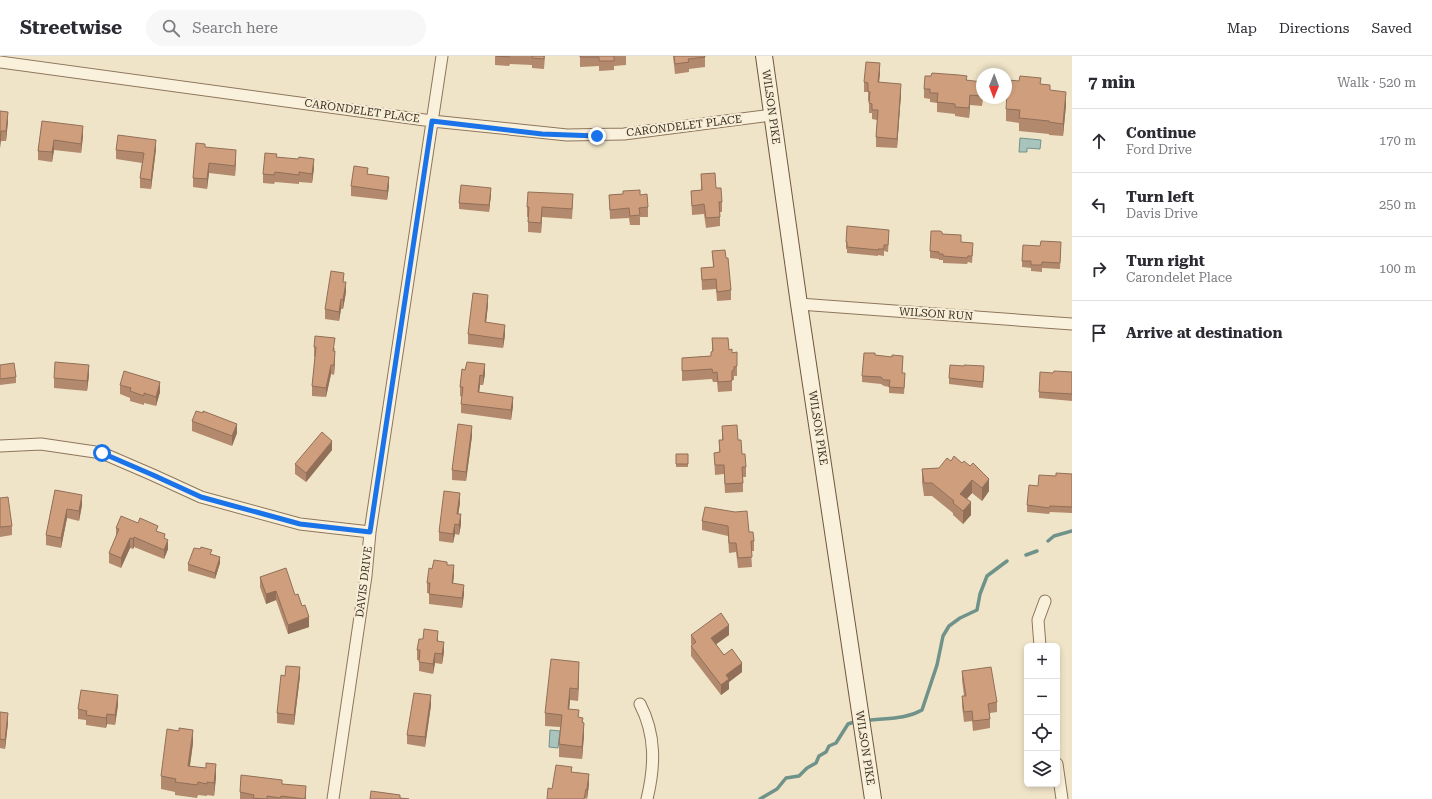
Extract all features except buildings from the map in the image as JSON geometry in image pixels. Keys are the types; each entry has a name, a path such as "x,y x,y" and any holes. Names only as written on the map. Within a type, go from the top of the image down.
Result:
{"main road":[{"name":"WILSON PIKE","path":"764,56 799,304 873,799"}],"street":[{"name":"DAVIS DRIVE","path":"333,799 366,576 370,532 442,56"},
{"name":"CARONDELET PLACE","path":"0,62 432,121 542,134 595,136 624,134 772,115"},
{"name":"WILSON RUN","path":"799,304 1072,324"},
{"path":"0,446 41,444 102,453 201,497 300,524 370,532"},
{"path":"1040,643 1038,620 1044,601"},
{"path":"640,704 646,716 653,742 652,773 647,799"},
{"path":"1060,785 1062,799"}],"water":[{"path":"1020,138 1041,140 1040,149 1027,148 1027,152 1019,152"},
{"path":"550,730 560,731 558,748 549,747"}],"waterway":[{"path":"1048,541 1054,536 1072,531"},
{"path":"1026,555 1037,551"},
{"path":"871,720 904,717 922,710 937,665 943,636 949,626 960,618 977,610 980,594 987,576 1007,561"},
{"path":"760,799 777,789 786,778 799,776 807,768 816,763 819,756 826,752 829,746 836,743 848,724 854,722"}],"route":[{"path":"102,453 201,497 300,524 370,532 417,231 432,121 542,134 597,136"}]}
